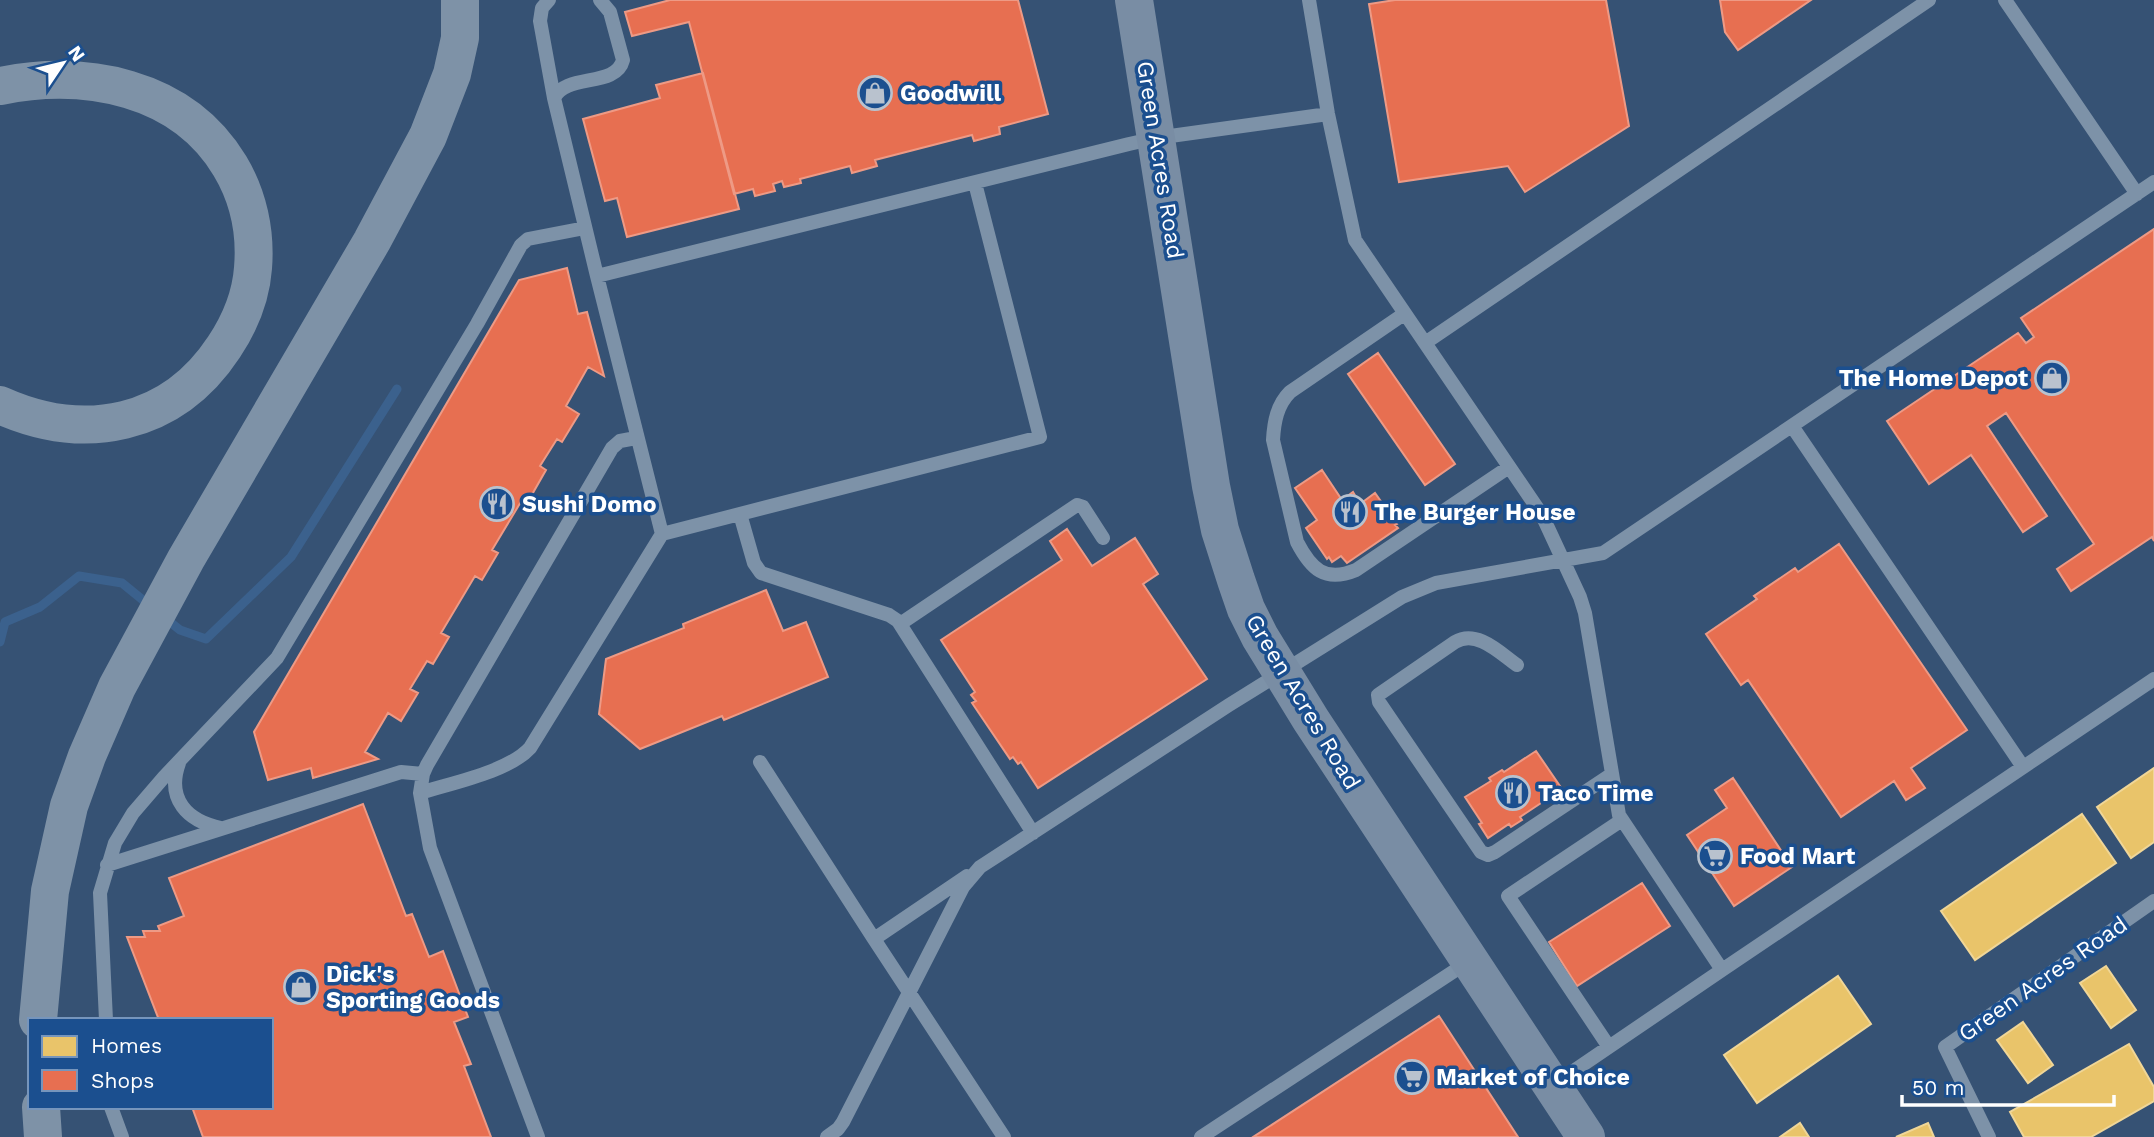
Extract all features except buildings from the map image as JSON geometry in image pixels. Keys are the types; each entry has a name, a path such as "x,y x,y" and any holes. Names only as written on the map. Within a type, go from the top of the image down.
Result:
{"highway":[{"path":"38,1018 50,891 69,806 87,756 117,687 145,633 372,241 428,136 452,74 460,38 460,0"},
{"path":"0,86 54,79 88,80 122,86 151,96 177,110 200,128 222,153 239,181 248,207 254,239 249,294 242,315 218,356 187,391 145,414 118,422 56,423 19,414 0,405"},
{"path":"41,1109 43,1137"}],"street":[{"name":"Green Acres Road","path":"1134,0 1211,486 1220,530 1246,609 1281,672 1586,1137"}],"lane":[{"path":"549,0 542,8 540,21 554,98 636,438 662,534"},
{"path":"554,98 560,89 611,74 622,65 610,12 600,0"},
{"path":"1309,0 1328,114 1355,240 1542,515 1585,613 1622,821 1722,970"},
{"path":"1425,343 1929,0"},
{"path":"2004,0 2137,194"},
{"path":"597,276 1156,138 1328,114"},
{"path":"874,939 979,867 1387,605 1436,583 1606,551 2154,182"},
{"path":"419,793 508,765 524,755 662,534 1040,436 975,183"},
{"path":"106,1018 100,893 115,843 133,813 277,658 477,324 521,245 528,239 585,228"},
{"path":"1404,314 1290,392 1278,409 1273,440 1297,542 1302,552 1322,573 1338,576 1348,574 1509,467"},
{"path":"1792,426 2023,767"},
{"path":"538,1137 430,848 419,793 423,774 612,448 620,442 636,438"},
{"path":"900,624 1077,505 1083,507 1103,538"},
{"path":"740,514 754,563 761,573 889,615 900,624 1033,832"},
{"path":"1517,665 1483,642 1465,637 1378,695 1379,702 1481,852 1488,855 1494,852 1612,774"},
{"path":"1552,1086 2154,679"},
{"path":"181,759 174,781 179,801 193,818 201,823 223,828"},
{"path":"760,762 1004,1137"},
{"path":"107,865 401,772 423,774"},
{"path":"1608,1047 1508,896 1622,821"},
{"path":"827,1137 843,1122 963,887 979,867"},
{"name":"Green Acres Road","path":"1989,1137 1945,1047 2154,901"},
{"path":"1201,1137 1469,961"},
{"path":"112,1109 122,1137"}],"waterway":[{"path":"165,618 180,630 206,639 291,557 397,389"},
{"path":"0,642 5,622 40,607 79,576 122,583 149,605"}],"place":[{"name":"Goodwill","path":"875,93"},
{"name":"The Home Depot","path":"2052,378"},
{"name":"Sushi Domo","path":"497,504"},
{"name":"The Burger House","path":"1350,512"},
{"name":"Taco Time","path":"1513,793"},
{"name":"Food Mart","path":"1715,856"},
{"name":"Dick's Sporting Goods","path":"301,987"},
{"name":"Market of Choice","path":"1412,1077"}]}
